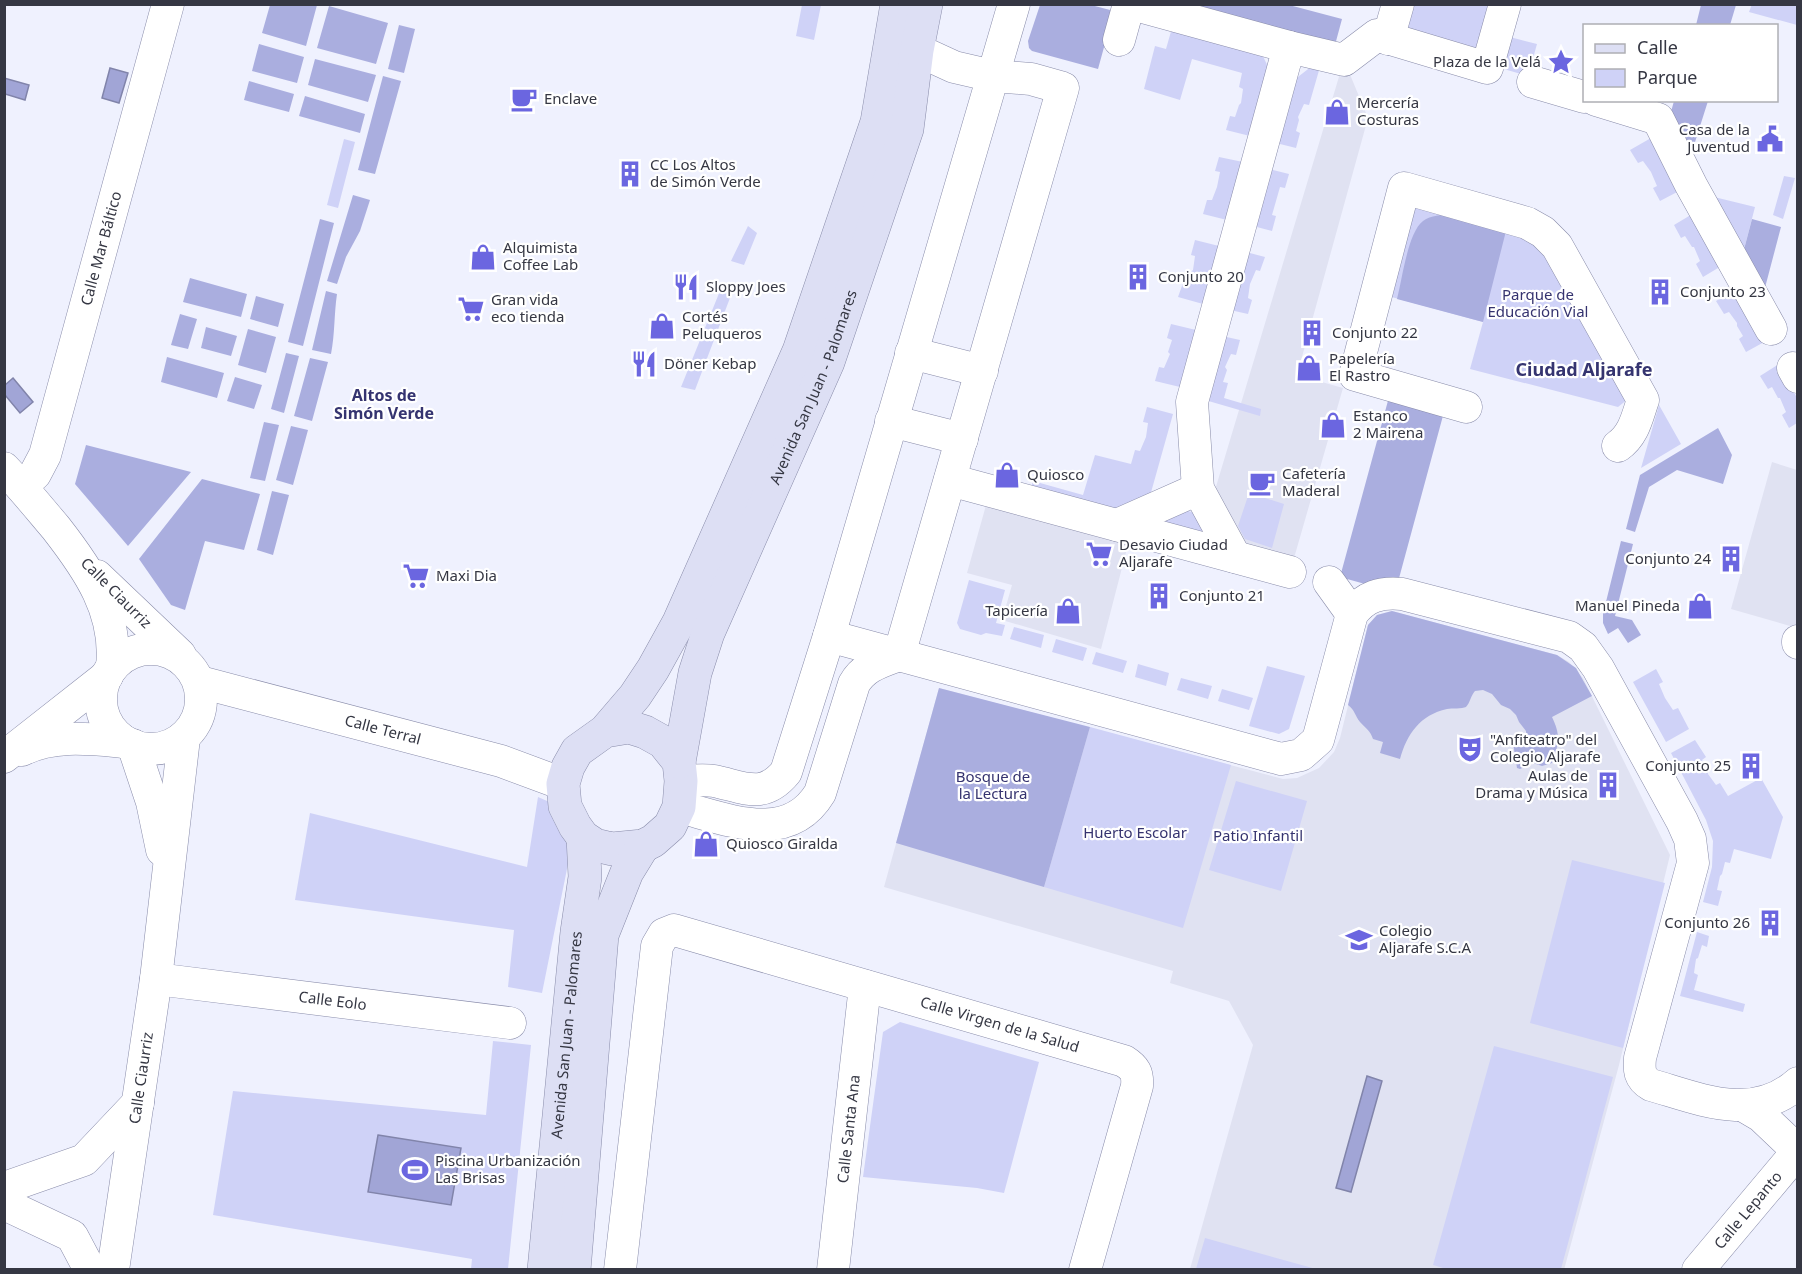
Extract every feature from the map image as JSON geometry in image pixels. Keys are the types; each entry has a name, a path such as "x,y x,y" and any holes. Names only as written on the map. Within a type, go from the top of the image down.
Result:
{"street":[{"name":"Calle Mar Báltico","path":"10,480 35,474 45,455 168,4"},
{"name":"Avenida San Juan - Palomares","path":"605,730 635,696 679,622 799,351 877,122 897,4"},
{"name":"Avenida San Juan - Palomares","path":"680,783 695,673 708,633 828,362 907,129 917,50 926,4"},
{"path":"680,783 711,780 753,790 766,789 778,782 786,772 829,636 1014,4"},
{"path":"1119,40 1130,4 1344,60 1377,35 1487,68 1505,4"},
{"path":"1388,39 1398,4"},
{"path":"1235,557 1198,489 1192,402 1289,47"},
{"path":"899,655 1063,88 1031,79 993,76 954,67 917,50"},
{"path":"1533,82 1583,97"},
{"path":"1603,102 1658,119 1691,185 1771,329"},
{"path":"1466,407 1355,375 1404,188 1527,223 1543,232 1557,246 1643,400 1632,432 1627,440 1618,446"},
{"path":"911,353 982,372"},
{"path":"891,421 962,439"},
{"name":"Calle Ciaurriz","path":"10,480 72,549 193,672"},
{"path":"950,480 1290,572"},
{"path":"1116,525 1198,489"},
{"name":"Calle Ciaurriz","path":"72,549 93,580 106,608 113,638 110,671"},
{"path":"1329,582 1352,614"},
{"path":"829,636 1281,759 1301,755 1318,741 1352,614 1367,599 1381,593 1402,594 1569,637 1583,647 1602,675 1690,839 1693,863 1640,1058 1639,1071 1644,1081 1718,1104 1744,1106 1777,1098 1797,1083"},
{"path":"154,648 171,652 193,672 202,706 196,723 184,738 174,744 158,749 86,739 54,740 29,746 4,757 110,671 127,654 154,648"},
{"path":"680,783 762,826 785,822 804,812 814,803 820,793 854,684 859,675 875,664 899,655"},
{"path":"110,671 103,684 101,700 105,720 111,730 129,744"},
{"name":"Calle Terral","path":"193,672 501,761 563,784"},
{"path":"629,727 645,732 663,742 680,783 670,826 653,841 643,846 612,849 595,845 583,837 565,806 563,784 568,767 577,752 605,730 629,727"},
{"name":"Calle Ciaurriz","path":"113,1269 156,979 184,738"},
{"name":"Calle Ciaurriz","path":"129,744 152,802 167,886"},
{"name":"Avenida San Juan - Palomares","path":"544,1269 577,932 585,877 583,837"},
{"name":"Avenida San Juan - Palomares","path":"574,1269 602,935 627,872 643,846"},
{"name":"Calle Virgen de la Salud","path":"620,1269 657,946 664,934 674,930 1124,1061 1136,1071 1137,1086 1085,1269"},
{"name":"Calle Eolo","path":"156,979 510,1023"},
{"name":"Calle Santa Ana","path":"832,1269 865,986"},
{"path":"4,1188 84,1160 138,1103"},
{"path":"1744,1106 1761,1116 1797,1151"},
{"name":"Calle Lepanto","path":"1698,1269 1797,1151"},
{"path":"4,1204 72,1236 90,1269"}],"shaded area":[{"path":"1344,60 1368,118 1297,375 1343,388 1290,572 1235,557 1209,510"},
{"path":"110,68 128,73 119,103 102,98"},
{"path":"4,78 29,85 25,100 5,94"},
{"path":"13,378 33,402 20,413 5,395 5,385"},
{"path":"1772,462 1797,470 1797,628 1731,609"},
{"path":"990,491 1132,529 1101,649 1002,620 1012,585 967,573"},
{"name":"Colegio Aljarafe S.C.A","path":"1392,611 1557,655 1569,662 1583,678 1670,855 1619,1065 1564,1270 1190,1269 1253,1045 1229,1001 1170,983 1173,971 884,887 939,688 1283,779 1297,778 1319,768 1334,752 1340,738 1368,625 1377,615"},
{"path":"1367,1076 1382,1081 1351,1192 1336,1188"},
{"name":"Piscina Urbanización Las Brisas","path":"378,1135 461,1148 451,1205 368,1192"}],"green space":[{"path":"1191,4 1289,5 1342,19 1335,45"},
{"path":"1752,4 1797,5 1797,25 1749,12"},
{"path":"270,5 317,5 306,46 262,33"},
{"path":"802,5 821,5 814,40 796,36"},
{"path":"1040,5 1091,5 1114,11 1098,69 1032,51 1029,48 1028,41"},
{"path":"1385,5 1505,5 1487,68 1373,47"},
{"path":"1701,5 1736,5 1730,24 1696,24"},
{"path":"329,6 388,23 376,64 317,48"},
{"path":"399,25 415,29 404,73 388,69"},
{"path":"1172,28 1261,52 1269,69 1250,136 1226,130 1230,116 1235,117 1241,103 1243,89 1239,87 1242,73 1192,59 1180,100 1144,89 1155,46 1166,49"},
{"path":"1506,36 1537,44 1528,76 1497,67"},
{"path":"259,44 304,57 297,83 252,71"},
{"path":"315,59 376,75 368,102 308,85"},
{"path":"1312,66 1320,67 1309,105 1304,104 1298,117 1296,131 1300,133 1296,148 1276,143 1294,80"},
{"path":"383,76 401,81 375,174 358,170"},
{"path":"249,81 294,94 289,112 244,100"},
{"path":"305,96 365,114 360,133 299,116"},
{"path":"1674,102 1708,102 1689,161 1669,119"},
{"path":"1651,138 1681,190 1660,201 1653,188 1657,186 1651,172 1643,161 1638,163 1630,150"},
{"path":"344,139 355,142 338,208 327,205"},
{"path":"1219,157 1243,162 1227,220 1203,214 1207,200 1212,200 1217,187 1220,172 1215,171"},
{"path":"1269,169 1289,174 1285,188 1280,187 1272,215 1276,216 1272,231 1253,226"},
{"path":"1784,176 1795,178 1783,219 1773,215"},
{"name":"Parque de Educación Vial","path":"1404,188 1527,223 1638,391 1618,407 1470,369 1483,322 1377,293"},
{"path":"353,195 370,200 360,231 346,257 337,284 327,281"},
{"path":"1706,195 1755,207 1741,261"},
{"path":"1694,213 1723,265 1703,277 1696,264 1700,261 1694,247 1685,236 1681,238 1674,225"},
{"path":"1451,214 1506,231 1483,322 1397,299 1403,269 1413,235 1418,227 1429,218"},
{"path":"320,219 334,223 303,346 288,342"},
{"path":"1752,219 1781,227 1762,299 1741,261"},
{"path":"748,226 757,233 744,265 731,261"},
{"path":"1195,240 1219,246 1203,304 1178,297 1183,283 1187,284 1193,270 1195,256 1191,255"},
{"path":"1246,252 1265,257 1260,271 1256,270 1250,284 1248,298 1252,300 1248,314 1230,310"},
{"path":"190,278 247,294 241,317 183,302"},
{"path":"722,286 733,290 695,390 681,387"},
{"path":"1736,289 1766,341 1746,352 1739,339 1743,336 1737,323 1729,312 1724,314 1716,301"},
{"path":"326,291 337,294 331,354 312,350"},
{"path":"256,296 284,304 278,327 250,319"},
{"path":"180,314 197,319 188,349 171,345"},
{"path":"1171,324 1196,330 1180,387 1155,381 1159,367 1164,368 1170,354 1168,352 1172,340 1167,338"},
{"path":"206,327 237,336 231,356 201,348"},
{"path":"248,329 276,337 266,373 238,365"},
{"path":"1222,336 1240,340 1236,355 1231,354 1225,367 1227,370 1223,382 1228,383 1224,398 1261,409 1260,416 1205,400"},
{"path":"286,353 299,356 284,413 271,409"},
{"path":"167,357 224,373 217,398 161,382"},
{"path":"310,358 328,362 312,421 294,416"},
{"path":"1779,364 1797,398 1797,423 1789,428 1782,415 1786,412 1780,398 1772,387 1768,389 1760,376"},
{"path":"235,377 262,385 254,409 227,401"},
{"path":"1389,397 1444,412 1398,582 1365,584 1340,577"},
{"path":"1659,405 1681,444 1641,468"},
{"path":"1147,407 1173,414 1150,496 1116,515 1030,491 1033,481 1083,495 1095,455 1131,464 1135,450 1140,451 1146,437 1148,423 1143,422"},
{"path":"264,422 279,425 265,481 250,478"},
{"path":"291,426 308,430 293,485 276,480"},
{"path":"1718,428 1732,455 1723,484 1677,470 1649,487 1635,532 1626,529 1640,475"},
{"path":"86,445 191,472 128,546 75,484"},
{"path":"202,479 260,494 244,550 205,541 185,610 171,605 139,559"},
{"path":"272,491 289,495 273,555 257,550"},
{"path":"1249,493 1284,504 1272,548 1245,539 1238,526"},
{"path":"1177,508 1199,514 1216,543 1144,523"},
{"path":"1621,541 1633,544 1615,616 1632,620 1641,635 1628,643 1618,628 1608,634 1603,623 1603,614"},
{"path":"969,580 1005,590 996,623 1005,625 1002,636 986,633 981,635 960,629 957,623"},
{"path":"1392,611 1557,655 1576,668 1592,696 1552,717 1557,729 1558,740 1552,763 1542,766 1533,763 1520,769 1517,768 1513,743 1526,735 1526,731 1510,709 1501,705 1492,694 1483,690 1475,691 1466,707 1447,709 1422,721 1406,741 1400,759 1380,753 1383,742 1373,739 1348,705 1368,625 1377,615"},
{"path":"1014,627 1044,635 1041,648 1010,639"},
{"path":"1056,639 1087,648 1083,661 1052,652"},
{"path":"1096,652 1127,661 1123,673 1092,664"},
{"path":"1138,664 1169,673 1166,686 1135,677"},
{"path":"1267,666 1305,676 1289,729 1279,734 1249,726"},
{"path":"1656,669 1663,682 1659,684 1665,698 1673,710 1678,708 1689,729 1666,742 1633,682"},
{"path":"1181,678 1212,686 1208,699 1177,690"},
{"name":"Bosque de la Lectura","path":"939,688 1090,727 1044,887 896,843"},
{"path":"1222,689 1253,698 1249,710 1218,701"},
{"name":"Huerto Escolar","path":"1090,727 1231,765 1183,928 1044,887"},
{"path":"1695,740 1706,757 1702,760 1708,774 1716,785 1720,783 1728,796 1761,778 1783,817 1771,859 1734,849 1730,863 1725,862 1720,876 1717,890 1722,891 1718,906 1703,902 1712,867 1713,841 1706,820 1671,753"},
{"name":"Patio Infantil","path":"1236,781 1307,801 1281,891 1209,870"},
{"path":"538,797 554,804 571,849 542,993 508,987 514,930 295,900 310,813 527,867"},
{"path":"1572,860 1665,883 1623,1048 1530,1023"},
{"path":"1697,932 1709,936 1707,947 1702,945 1696,959 1694,973 1698,975 1694,990 1745,1004 1743,1012 1680,996"},
{"path":"900,1022 1039,1062 1004,1193 977,1188 863,1177 883,1032"},
{"path":"493,1041 531,1045 508,1269 471,1269 472,1259 213,1215 233,1091 486,1115"},
{"path":"1494,1046 1613,1077 1561,1269 1450,1270 1433,1265"},
{"path":"1205,1238 1316,1269 1196,1269"}],"place":[{"name":"Plaza de la Velá","path":"1561,62"},
{"name":"Enclave","path":"524,99"},
{"name":"Mercería Costuras","path":"1337,112"},
{"name":"Casa de la Juventud","path":"1770,139"},
{"name":"CC Los Altos de Simón Verde","path":"630,174"},
{"name":"Alquimista Coffee Lab","path":"483,257"},
{"name":"Conjunto 20","path":"1138,277"},
{"name":"Sloppy Joes","path":"686,287"},
{"name":"Conjunto 23","path":"1660,292"},
{"name":"Gran vida eco tienda","path":"471,309"},
{"name":"Cortés Peluqueros","path":"662,326"},
{"name":"Conjunto 22","path":"1312,333"},
{"name":"Döner Kebap","path":"644,364"},
{"name":"Papelería El Rastro","path":"1309,368"},
{"name":"Estanco 2 Mairena","path":"1333,425"},
{"name":"Quiosco","path":"1007,475"},
{"name":"Cafetería Maderal","path":"1262,483"},
{"name":"Desavio Ciudad Aljarafe","path":"1099,554"},
{"name":"Conjunto 24","path":"1731,559"},
{"name":"Maxi Dia","path":"416,576"},
{"name":"Conjunto 21","path":"1159,596"},
{"name":"Manuel Pineda","path":"1700,606"},
{"name":"Tapicería","path":"1068,611"},
{"name":"\"Anfiteatro\" del Colegio Aljarafe","path":"1470,749"},
{"name":"Conjunto 25","path":"1751,766"},
{"name":"Aulas de Drama y Música","path":"1608,785"},
{"name":"Quiosco Giralda","path":"706,844"},
{"name":"Conjunto 26","path":"1770,923"},
{"name":"Colegio Aljarafe S.C.A","path":"1359,940"},
{"name":"Piscina Urbanización Las Brisas","path":"415,1170"}],"district":[{"name":"Ciudad Aljarafe","path":"1584,370"},
{"name":"Altos de Simón Verde","path":"384,404"}]}
